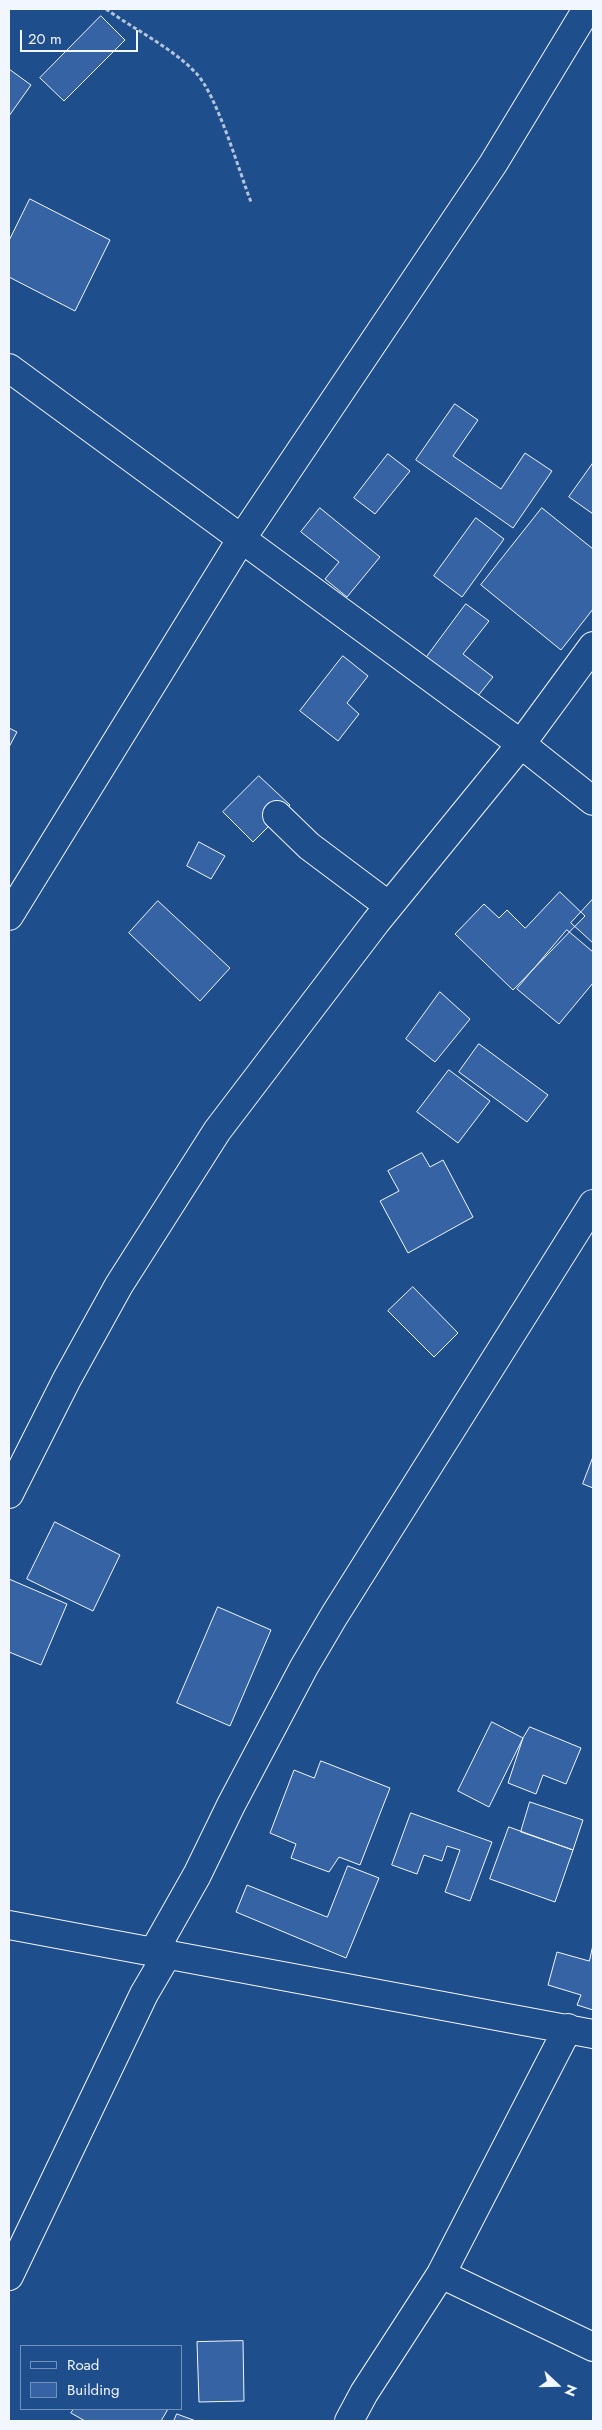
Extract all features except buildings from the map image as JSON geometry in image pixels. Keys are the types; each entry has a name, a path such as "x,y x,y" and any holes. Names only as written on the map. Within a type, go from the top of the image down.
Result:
{"street":[{"path":"9,916 242,538 494,164 587,9"},
{"path":"9,368 521,744 593,801"},
{"path":"9,1494 66,1379 124,1278 217,1130 389,906 521,744 593,646"},
{"path":"278,815 309,846 389,906"},
{"path":"9,2276 144,1994 161,1952 231,1804 319,1641 593,1204"},
{"path":"9,1925 581,2031 442,2274 364,2393 349,2421"},
{"path":"442,2274 593,2348"}],"path":[{"path":"106,9 179,58 197,74 212,100 251,202"}]}
